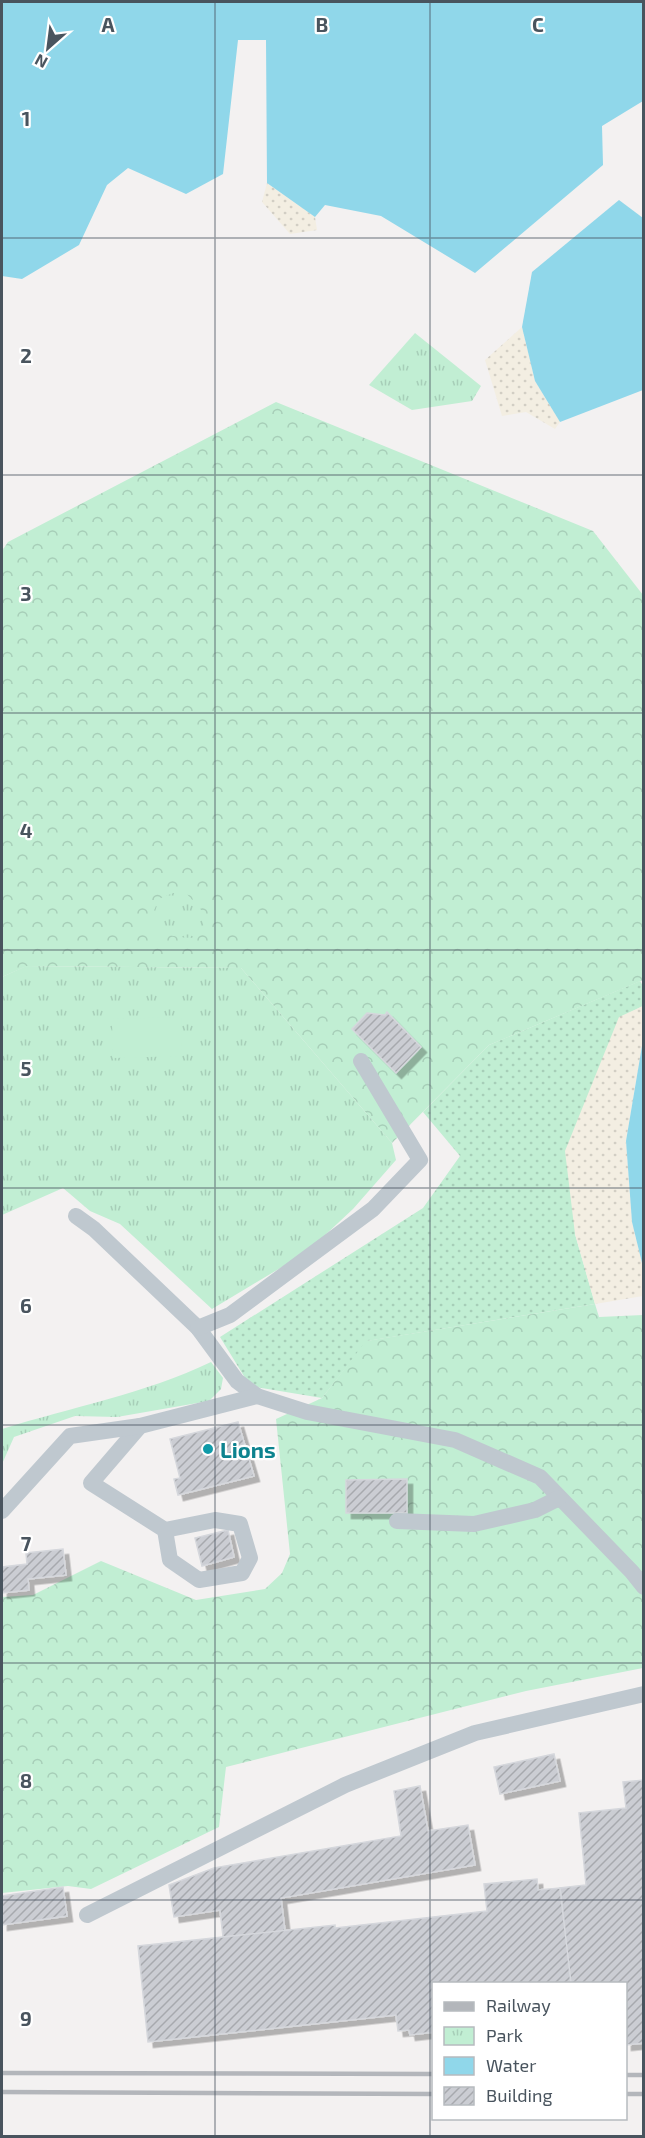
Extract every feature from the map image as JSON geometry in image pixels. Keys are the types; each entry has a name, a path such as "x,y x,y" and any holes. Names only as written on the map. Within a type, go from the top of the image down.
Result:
{"lane":[{"path":"198,1329 230,1315 373,1209 420,1160 361,1061"},
{"path":"76,1216 94,1229 198,1329 237,1381 257,1396 307,1412 455,1440 540,1477 644,1587"},
{"path":"2,1511 70,1436 140,1426 257,1396"},
{"path":"140,1426 91,1483 165,1530 215,1520 240,1524 250,1558 242,1573 199,1580 170,1560 165,1530"},
{"path":"398,1521 474,1524 535,1510 559,1498"},
{"path":"87,1915 356,1780 475,1733 644,1694"}],"green space":[{"path":"415,333 481,386 472,401 412,410 369,385"},
{"path":"276,402 593,531 643,595 643,980 489,1045 392,1143 241,968 27,966 2,977 2,551 8,542"},
{"path":"173,893 186,893 203,912 204,928 195,938 162,933 151,929 148,924 159,899"},
{"path":"26,966 241,968 392,1143 396,1160 353,1209 307,1252 212,1309 120,1224 90,1211 63,1188 2,1215 2,977"},
{"path":"640,981 643,986 643,1006 619,1018 575,1234 595,1304 367,1341 322,1398 250,1386 220,1337 423,1208 460,1156 423,1112 489,1045"},
{"path":"181,1017 182,1056 113,1058 112,1019"},
{"path":"595,1304 599,1317 643,1315 643,1668 526,1691 226,1767 219,1827 91,1889 68,1886 2,1893 2,1597 33,1595 101,1561 196,1600 265,1589 282,1573 290,1554 276,1419 322,1398 366,1341"},
{"path":"211,1362 223,1378 221,1389 209,1401 117,1417 75,1416 14,1437 2,1464 2,1429 160,1383"}],"sand":[{"path":"267,183 315,217 317,230 290,234 262,202"},
{"path":"522,327 535,381 560,422 555,429 526,412 502,416 485,360"},
{"path":"643,1006 643,1040 626,1141 632,1222 643,1267 643,1296 595,1304 575,1234 565,1151 619,1017"}],"water":[{"path":"2,2 643,2 643,101 602,126 603,165 475,273 381,216 325,205 315,217 267,183 266,40 238,40 223,174 186,194 128,168 107,185 79,245 22,279 2,276"},
{"path":"619,200 643,218 643,390 560,422 535,381 522,327 532,272"},
{"path":"643,1040 643,1267 632,1222 626,1141"}],"building":[{"path":"387,1012 421,1047 396,1073 352,1029 367,1013 385,1015"},
{"name":"Lions","path":"238,1422 254,1476 178,1495 174,1479 180,1478 170,1439"},
{"path":"407,1479 407,1513 346,1513 346,1480"},
{"path":"228,1530 234,1557 202,1566 195,1538"},
{"path":"63,1549 66,1575 28,1579 29,1590 2,1593 2,1567 27,1564 26,1553"},
{"path":"554,1754 560,1781 500,1794 494,1767"},
{"path":"644,1780 644,2043 627,2045 627,1982 571,1982 560,1888 586,1885 579,1813 626,1808 623,1782"},
{"path":"420,1786 428,1831 468,1825 475,1865 281,1898 285,1931 223,1937 220,1910 174,1917 169,1885 214,1868 401,1836 394,1791"},
{"path":"537,1879 538,1890 560,1888 571,1982 432,1982 432,2032 410,2035 409,2030 398,2031 396,2015 148,2042 138,1946 487,1911 484,1884"},
{"path":"63,1887 67,1916 2,1925 2,1896"}],"railway":[{"path":"2,2073 432,2074"},
{"path":"627,2075 644,2075"},
{"path":"2,2092 432,2094"},
{"path":"627,2094 644,2094"}],"place":[{"name":"Lions","path":"208,1449"}]}
